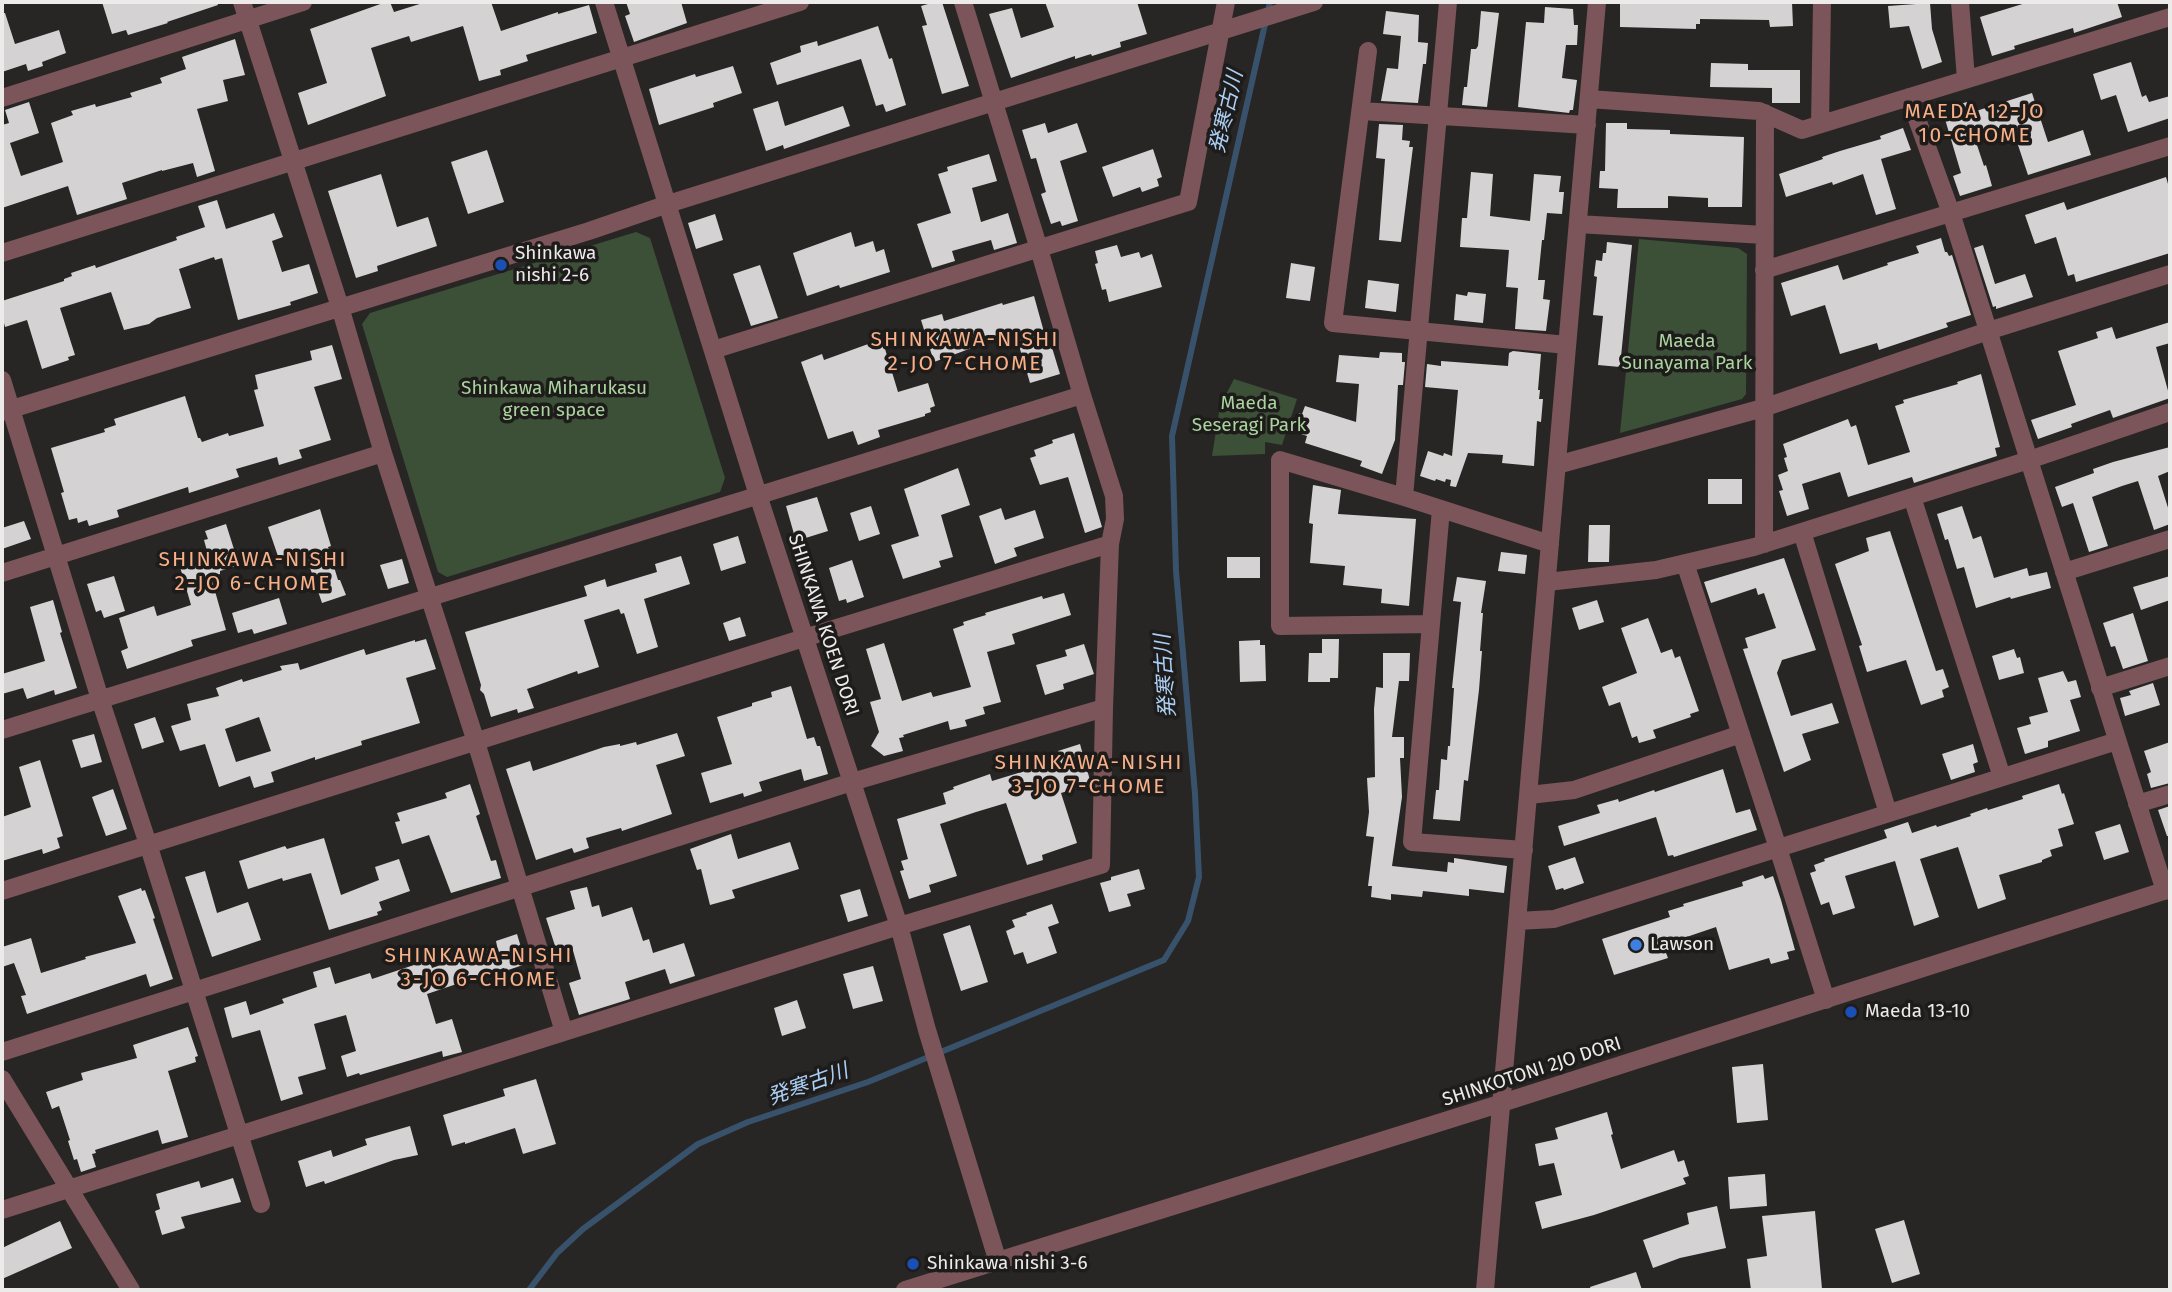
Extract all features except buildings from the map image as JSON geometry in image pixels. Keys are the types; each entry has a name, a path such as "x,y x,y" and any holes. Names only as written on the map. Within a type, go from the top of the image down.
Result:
{"street":[{"path":"2,98 245,10 303,2"},
{"name":"SHINKAWA KOEN DORI","path":"604,2 758,495 899,926 927,1030 998,1262"},
{"path":"2,253 800,2"},
{"path":"2,1210 899,926 1101,865 1104,708 1110,544 1115,520 1114,496 962,2"},
{"path":"713,350 1188,202 1227,29 1226,2"},
{"path":"6,411 589,231 1314,2"},
{"path":"1404,497 1448,2"},
{"path":"1485,1290 1597,2"},
{"path":"1820,124 1822,2"},
{"path":"1960,2 1966,79"},
{"path":"245,10 476,742 564,1032"},
{"path":"1589,99 1759,111 1802,130 2170,17"},
{"path":"1368,51 1333,323 1567,345"},
{"path":"1909,97 1951,213 2137,804 2167,890"},
{"path":"1361,111 1587,125"},
{"path":"1764,544 1765,113"},
{"path":"1764,270 2170,146"},
{"path":"1578,224 1764,235"},
{"path":"1557,465 1763,408 1988,331 2170,274"},
{"path":"2,380 6,411 57,555 100,699 261,1204"},
{"path":"2,730 1082,395"},
{"path":"1547,582 1656,570 1764,544 2170,412"},
{"path":"2,573 383,453"},
{"path":"1431,624 1280,626 1280,460 1550,544"},
{"path":"1912,497 2002,777"},
{"path":"1441,509 1412,842 1524,850"},
{"path":"1802,532 1888,813"},
{"path":"2064,572 2170,539"},
{"path":"2,891 1110,544"},
{"path":"1685,563 1826,1000"},
{"path":"2100,688 2170,666"},
{"path":"2,1052 852,782 1104,708"},
{"path":"1529,795 1574,790 1741,734"},
{"path":"1517,920 1554,919 2117,741"},
{"path":"2137,804 2170,794"},
{"name":"SHINKOTONI 2JO DORI","path":"905,1290 1502,1103 2167,890"},
{"path":"2,1079 131,1290"}],"green space":[{"name":"Shinkawa Miharukasu green space","path":"636,232 650,238 725,478 720,492 447,577 438,572 362,324 370,313"},
{"name":"Maeda Sunayama Park","path":"1639,239 1738,248 1747,254 1746,394 1742,399 1620,433"},
{"name":"Maeda Seseragi Park","path":"1234,379 1297,399 1282,445 1265,442 1265,454 1212,456 1220,406"}],"waterway":[{"name":"発寒古川","path":"529,1290 557,1253 583,1229 698,1144 748,1122 868,1082 1164,960 1188,921 1199,877 1195,794 1176,571 1172,436 1270,2"}],"place":[{"name":"Shinkawa nishi 2-6","path":"501,265"},
{"name":"Lawson","path":"1636,945"},
{"name":"Maeda 13-10","path":"1851,1012"},
{"name":"Shinkawa nishi 3-6","path":"913,1264"}],"district":[{"name":"MAEDA 12-JO 10-CHOME","path":"1975,124"},
{"name":"SHINKAWA-NISHI 2-JO 7-CHOME","path":"965,352"},
{"name":"SHINKAWA-NISHI 2-JO 6-CHOME","path":"253,572"},
{"name":"SHINKAWA-NISHI 3-JO 7-CHOME","path":"1089,775"},
{"name":"SHINKAWA-NISHI 3-JO 6-CHOME","path":"479,968"}]}
